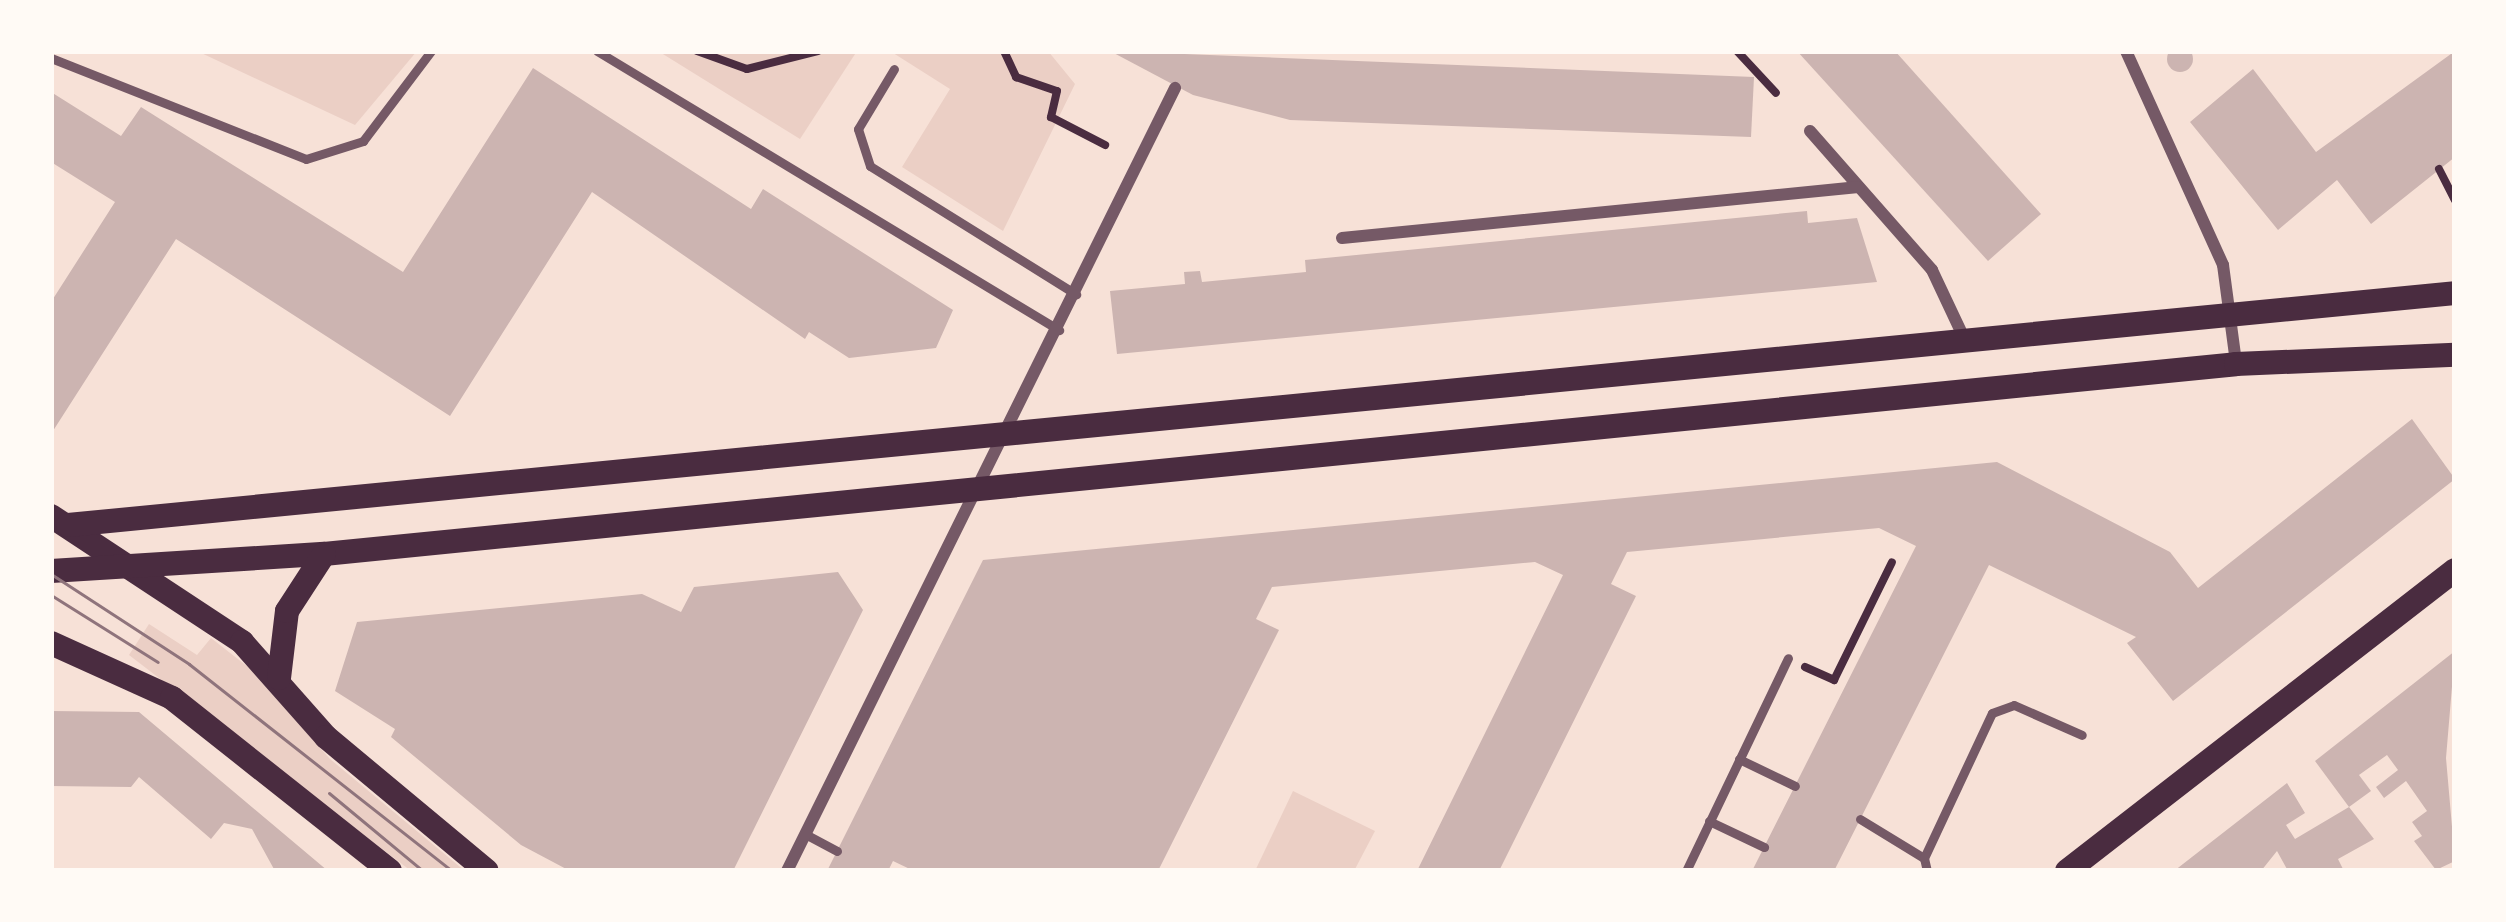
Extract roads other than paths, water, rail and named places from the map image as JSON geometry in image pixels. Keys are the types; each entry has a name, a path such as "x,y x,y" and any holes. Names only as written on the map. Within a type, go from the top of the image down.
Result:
{"main road":[{"path":"59,521 1006,441 2455,293"},
{"path":"51,572 323,554 2236,364 2455,355"},
{"path":"59,521 133,568 279,678 326,737 487,871"},
{"path":"279,678 287,611 323,554"},
{"path":"2067,871 2455,570"},
{"path":"51,643 172,698 390,871"}],"street":[{"path":"2126,51 2223,265 2234,319 2236,364"},
{"path":"787,871 1006,441 1175,88"},
{"path":"1810,131 1942,284 1966,344"},
{"path":"1342,238 1858,188"}],"lane":[{"path":"51,58 306,159 363,141 431,51"},
{"path":"597,51 1059,330"},
{"path":"894,69 858,129 870,166 1076,294"},
{"path":"1685,871 1788,658"},
{"path":"1927,871 1924,858 1992,712 2014,705 2082,735"},
{"path":"1739,759 1795,786"},
{"path":"1860,819 1924,858"},
{"path":"1708,821 1764,847"},
{"path":"807,835 837,851"}],"tram line":[{"path":"51,574 189,664 452,871"},
{"path":"51,595 158,662"},
{"path":"329,793 423,871"}]}
